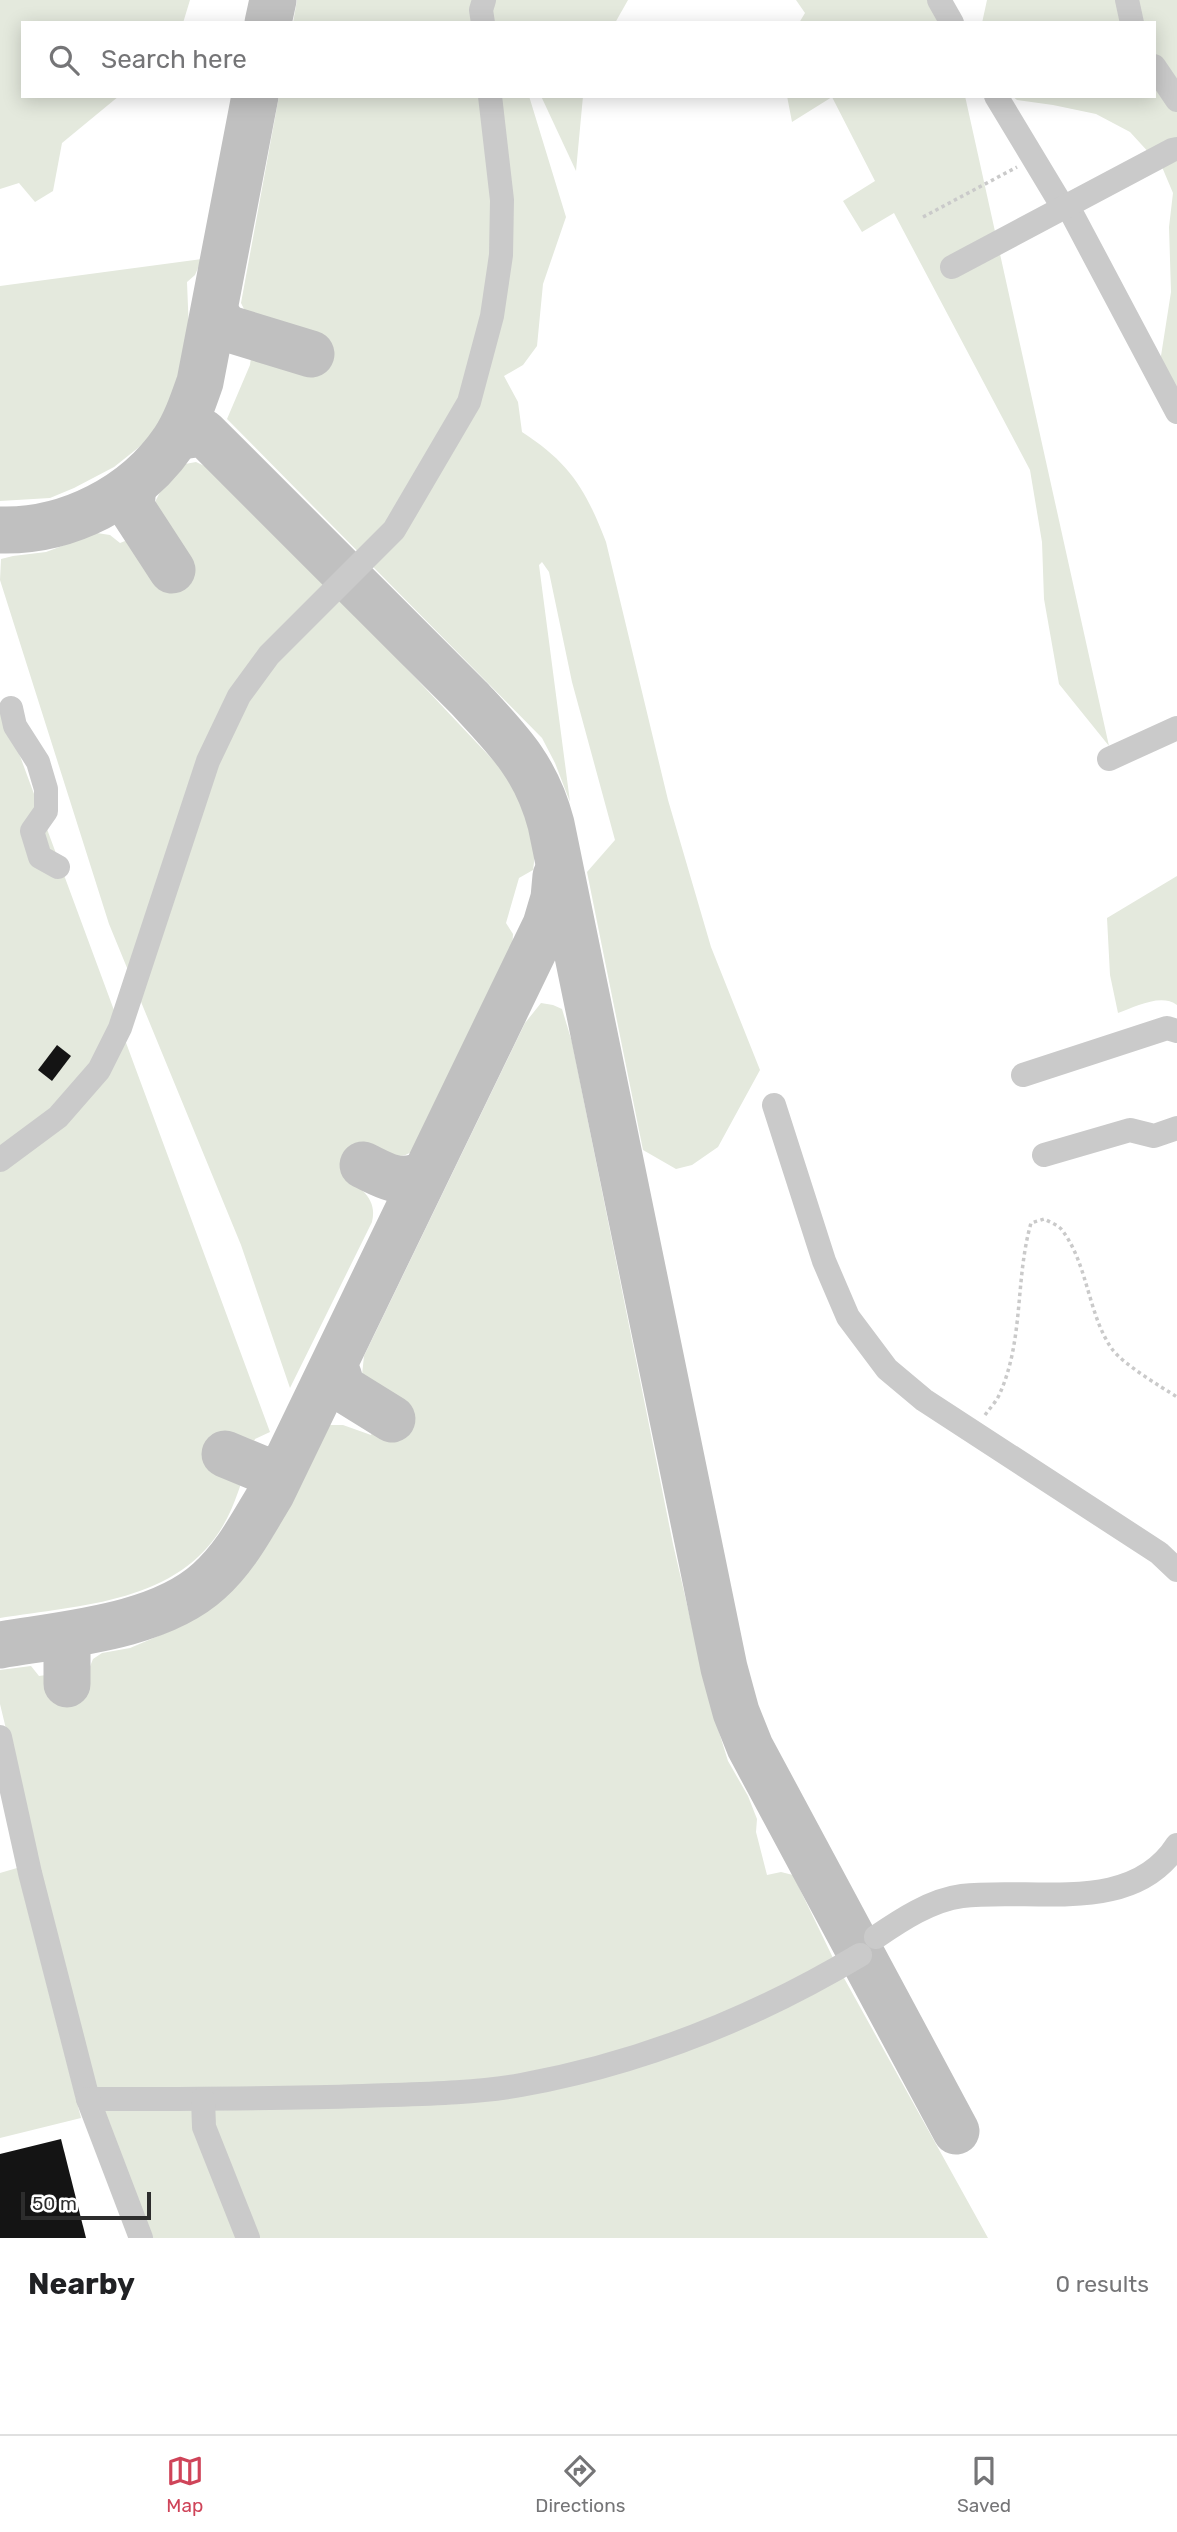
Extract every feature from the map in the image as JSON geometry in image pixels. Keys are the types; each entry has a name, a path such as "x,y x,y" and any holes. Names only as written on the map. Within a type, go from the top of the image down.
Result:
{"lane":[{"path":"483,21 481,10 484,0"},
{"path":"939,0 951,21"},
{"path":"1127,0 1132,21"},
{"path":"1156,69 1177,100"},
{"path":"0,1160 58,1117 99,1070 120,1028 208,761 239,695 269,655 394,530 469,402 492,316 501,255 502,200 491,98"},
{"path":"997,98 1072,215 1177,412"},
{"path":"952,267 1177,149"},
{"path":"11,708 15,726 38,762 46,789 46,811 32,831 40,857 58,867"},
{"path":"1109,759 1177,729"},
{"path":"1023,1075 1167,1028 1177,1031"},
{"path":"774,1105 824,1261 848,1317 887,1369 924,1400 1159,1552 1177,1570"},
{"path":"1044,1154 1130,1130 1154,1136 1177,1128"},
{"path":"0,1737 30,1873 88,2099 141,2238"},
{"path":"88,2099 203,2099 467,2092 521,2085 670,2047 735,2021 827,1975 902,1919 930,1906 961,1896 1105,1891 1131,1884 1153,1871 1177,1845"},
{"path":"203,2099 204,2127 248,2238"}],"path":[{"path":"923,217 1005,172 1035,160"},
{"path":"983,1418 999,1396 1012,1360 1023,1250 1031,1223 1044,1219 1061,1228 1080,1265 1095,1312 1113,1350 1147,1378 1177,1397"}],"shaded area":[{"path":"0,0 190,0 184,21 21,21 21,98 117,98 62,143 53,191 35,202 19,183 0,189"},
{"path":"297,0 628,0 616,21 293,21"},
{"path":"796,0 943,0 948,21 800,21 805,13"},
{"path":"987,0 1177,0 1177,412 1158,375 1171,292 1169,227 1173,193 1162,167 1130,132 1096,114 1014,98 1156,98 1156,21 982,21"},
{"path":"279,98 530,98 566,217 543,284 537,346 523,365 504,376 518,402 522,432 553,455 574,479 591,507 606,542 668,800 711,947 760,1070 718,1147 692,1165 676,1169 643,1150 587,872 615,840 572,682 549,572 542,562 539,565 570,802 542,738 227,419 250,365 256,320 247,315 241,303"},
{"path":"542,98 583,98 576,171"},
{"path":"787,98 830,98 792,122"},
{"path":"833,98 965,98 1109,746 1059,684 1044,599 1042,542 1030,470 894,213 862,232 843,201 875,181"},
{"path":"202,259 195,275 187,282 189,332 173,399 148,440 114,467 50,498 0,501 0,286"},
{"path":"196,462 209,468 345,603 509,777 524,810 534,846 533,870 519,878 506,923 513,934 512,951 413,1151 401,1156 381,1152 362,1190 372,1205 372,1222 290,1388 241,1245 109,924 0,580 1,559 46,552 97,533 110,535 120,543 163,526 154,504 160,492 185,464"},
{"path":"0,702 270,1432 255,1439 231,1510 213,1541 190,1564 163,1581 132,1594 67,1608 0,1618"},
{"path":"1177,876 1177,1005 1163,1000 1118,1013 1110,975 1107,918"},
{"path":"541,1003 562,1009 572,1042 673,1544 709,1700 728,1761 748,1796 757,1819 756,1832 767,1875 781,1872 793,1875 834,1960 988,2238 148,2238 89,2074 0,1704 0,1670 31,1666 39,1676 89,1669 93,1659 102,1653 130,1648 182,1626 236,1586 273,1536 320,1435 329,1425 343,1425 371,1435 391,1394 362,1375 364,1356 525,1023"},
{"path":"17,1868 81,2118 0,2138 0,1873"}],"building":[{"path":"57,1045 71,1056 52,1081 38,1070"},
{"path":"61,2139 86,2238 0,2238 0,2154"}],"taxiway":[{"path":"268,21 273,0"},
{"path":"0,530 50,525 98,507 140,479 174,441 200,382 255,98"},
{"path":"219,319 226,328 311,354"},
{"path":"181,436 204,433 469,698 519,755 537,786 551,824 724,1668 736,1712 750,1747 956,2131"},
{"path":"132,496 131,507 172,570"},
{"path":"0,1645 110,1626 164,1609 188,1597 209,1581 235,1551 271,1494 546,925 554,898 556,876"},
{"path":"363,1165 396,1179 417,1177"},
{"path":"338,1375 342,1388 392,1419"},
{"path":"225,1454 266,1471 277,1468"},
{"path":"67,1684 67,1645 73,1638"}]}
